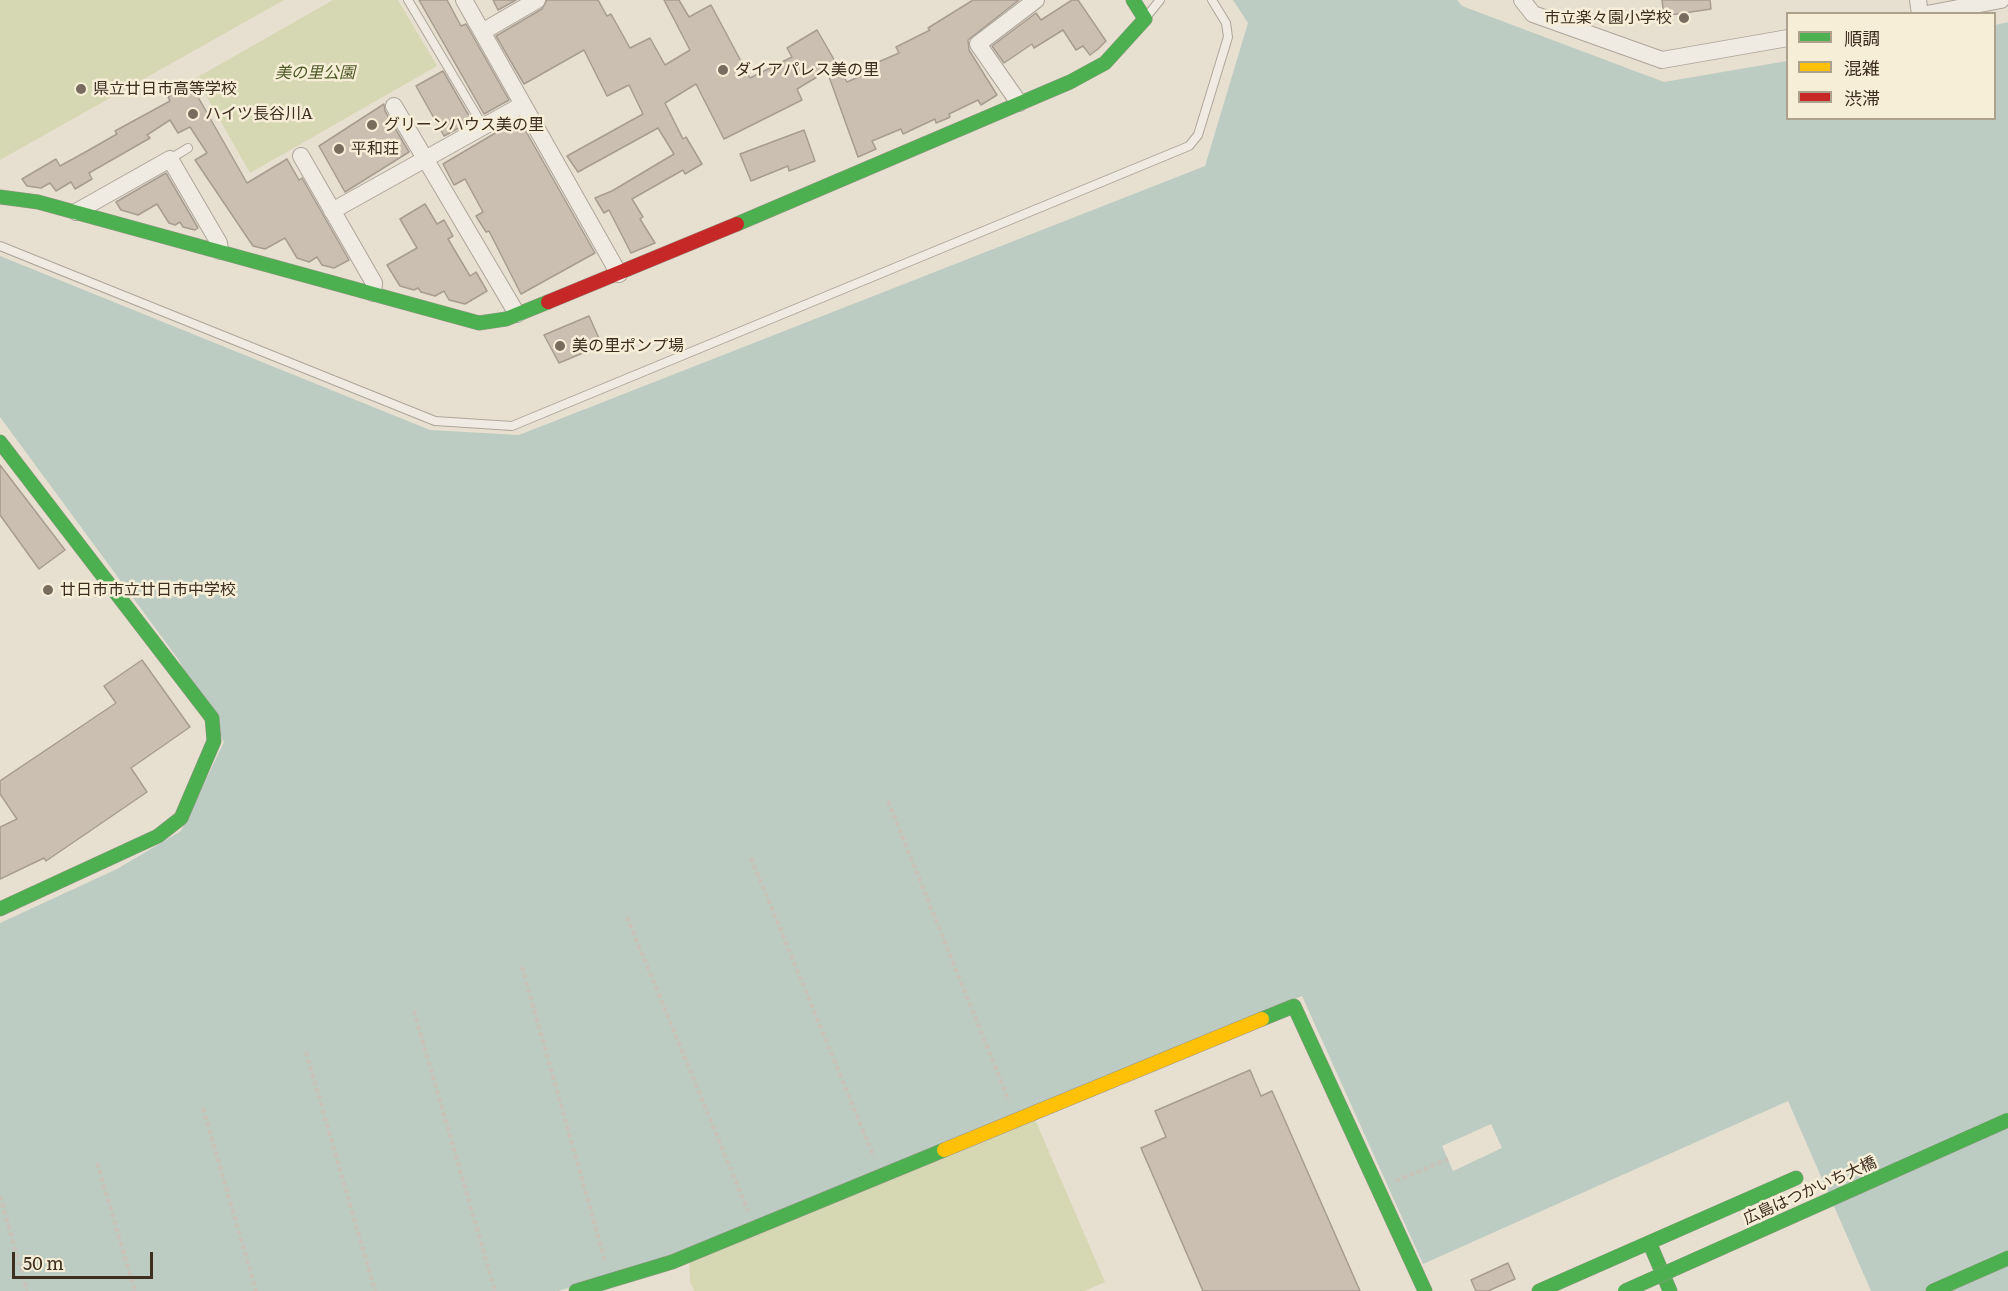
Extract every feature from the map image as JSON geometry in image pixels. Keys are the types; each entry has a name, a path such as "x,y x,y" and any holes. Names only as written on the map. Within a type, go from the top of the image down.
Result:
{"street":[{"path":"464,0 619,274"},
{"path":"482,32 537,0"},
{"path":"1019,103 978,44 1036,0"},
{"path":"0,197 38,202 76,212 373,292 478,323 506,319 619,274 1070,82 1105,63 1145,19 1133,0"},
{"path":"1522,0 1533,14 1662,60 1786,38"},
{"path":"1938,12 2001,0"},
{"path":"332,211 522,105"},
{"path":"394,106 517,314"},
{"path":"301,156 374,283 373,292"},
{"path":"76,212 170,159 219,243 220,251"},
{"path":"0,442 212,718 214,741 181,818 158,836 0,909"},
{"path":"576,1291 672,1262 1294,1005 1425,1291"},
{"name":"広島はつかいち大橋","path":"1624,1291 2008,1120"},
{"path":"1539,1291 1796,1178"},
{"path":"1650,1244 1670,1291"},
{"path":"1933,1291 2008,1258"}],"lane":[{"path":"408,0 483,126"},
{"path":"1145,19 1160,0"},
{"path":"0,246 435,421 512,426 1189,146 1198,135 1228,37 1226,23 1212,0"},
{"path":"170,159 188,148"}],"path":[{"path":"888,801 1010,1105"},
{"path":"751,858 876,1161"},
{"path":"627,917 749,1214"},
{"path":"522,967 606,1265"},
{"path":"414,1011 495,1291"},
{"path":"306,1052 375,1291"},
{"path":"203,1108 256,1291"},
{"path":"1387,1185 1448,1159"},
{"path":"97,1163 135,1291"},
{"path":"0,1196 27,1291"}],"green space":[{"name":"県立廿日市高等学校","path":"0,0 284,0 0,160"},
{"name":"美の里公園","path":"333,0 398,0 437,66 250,173 196,78"},
{"path":"1034,1117 1105,1282 1085,1291 694,1291 690,1282 689,1261"}],"shaded area":[{"path":"1233,0 1457,0 1462,6 1664,82 1786,61 1786,120 1996,120 1996,25 2008,22 2008,1291 1871,1291 1788,1101 1423,1264 1302,996 678,1256 558,1291 0,1291 0,923 117,869 181,831 224,742 178,659 0,417 0,256 430,430 519,435 1205,166 1248,23"}],"pier":[{"path":"1491,1124 1502,1148 1453,1171 1442,1146"}],"building":[{"path":"419,0 447,0 461,26 466,24 509,100 484,114"},
{"path":"493,0 516,0 498,10"},
{"path":"547,0 598,0 607,16 611,14 630,48 650,38 665,65 690,50 664,0 679,0 689,17 711,5 750,78 792,57 787,48 817,30 847,82 879,68 876,63 899,53 896,47 930,30 928,28 973,0 1019,0 968,40 969,50 997,95 981,105 978,100 936,123 935,119 903,134 901,129 872,141 876,149 858,157 827,71 797,89 802,100 724,139 696,84 665,103 683,139 686,137 702,164 685,174 683,170 632,199 643,217 640,219 655,243 631,253 609,210 604,213 595,198 612,191 674,154 658,128 578,172 567,156 643,114 629,85 607,96 584,50 524,84 496,36 542,9"},
{"path":"1072,0 1078,0 1106,41 1098,49 1090,55 1083,46 1076,50 1063,30 1034,48 1032,44 1004,63 992,46 1036,13 1041,20"},
{"path":"1662,0 1710,0 1711,9 1664,16"},
{"path":"443,71 472,121 444,136 416,86"},
{"path":"190,83 247,183 287,159 299,180 302,178 349,260 334,268 322,265 317,257 309,262 297,258 285,238 265,249 253,246 195,160 207,153 190,127 178,133 170,120 147,135 150,138 89,173 92,179 75,189 71,182 56,191 50,183 41,188 27,186 22,179 56,159 60,166 117,134 115,131 170,101 168,97"},
{"path":"384,104 385,111 409,152 345,192 319,146"},
{"path":"519,119 595,253 521,294 489,231 486,232 476,216 483,212 465,179 454,185 443,164"},
{"path":"804,130 815,161 789,171 788,166 751,181 740,154"},
{"path":"166,173 198,228 195,230 183,227 180,222 175,225 169,223 157,204 138,215 121,210 116,202"},
{"path":"425,204 437,224 444,220 453,236 448,239 470,276 476,272 487,291 465,304 449,300 444,291 435,296 421,292 418,288 414,290 400,286 387,265 417,248 400,219"},
{"name":"美の里ポンプ場","path":"589,316 602,345 559,363 544,335"},
{"path":"0,465 65,550 39,569 0,515"},
{"path":"142,660 190,727 131,768 147,792 46,861 44,858 0,879 0,827 17,819 0,794 0,781 116,703 104,686"},
{"path":"1250,1070 1261,1096 1272,1091 1360,1291 1203,1291 1141,1148 1166,1137 1155,1111"},
{"path":"1508,1263 1515,1279 1488,1291 1476,1291 1471,1280"}],"traffic: fast":[{"path":"737,224 1070,82 1105,63 1145,19 1133,0"},
{"path":"0,197 38,202 479,323 506,319 548,302"},
{"path":"0,442 212,718 214,741 181,818 158,836 0,909"},
{"path":"1262,1019 1294,1006 1425,1291"},
{"path":"1625,1291 2008,1120"},
{"path":"576,1291 672,1262 944,1150"},
{"path":"1539,1291 1796,1178"},
{"path":"1650,1244 1670,1291"},
{"path":"1933,1291 2008,1258"}],"traffic: slow":[{"path":"944,1150 1262,1019"}],"traffic: jam":[{"path":"548,302 737,224"}],"place":[{"name":"市立楽々園小学校","path":"1684,18"},
{"name":"ダイアパレス美の里","path":"723,70"},
{"name":"県立廿日市高等学校","path":"81,89"},
{"name":"ハイツ長谷川A","path":"193,114"},
{"name":"グリーンハウス美の里","path":"372,125"},
{"name":"平和荘","path":"339,149"},
{"name":"美の里ポンプ場","path":"560,346"},
{"name":"廿日市市立廿日市中学校","path":"48,590"}]}
